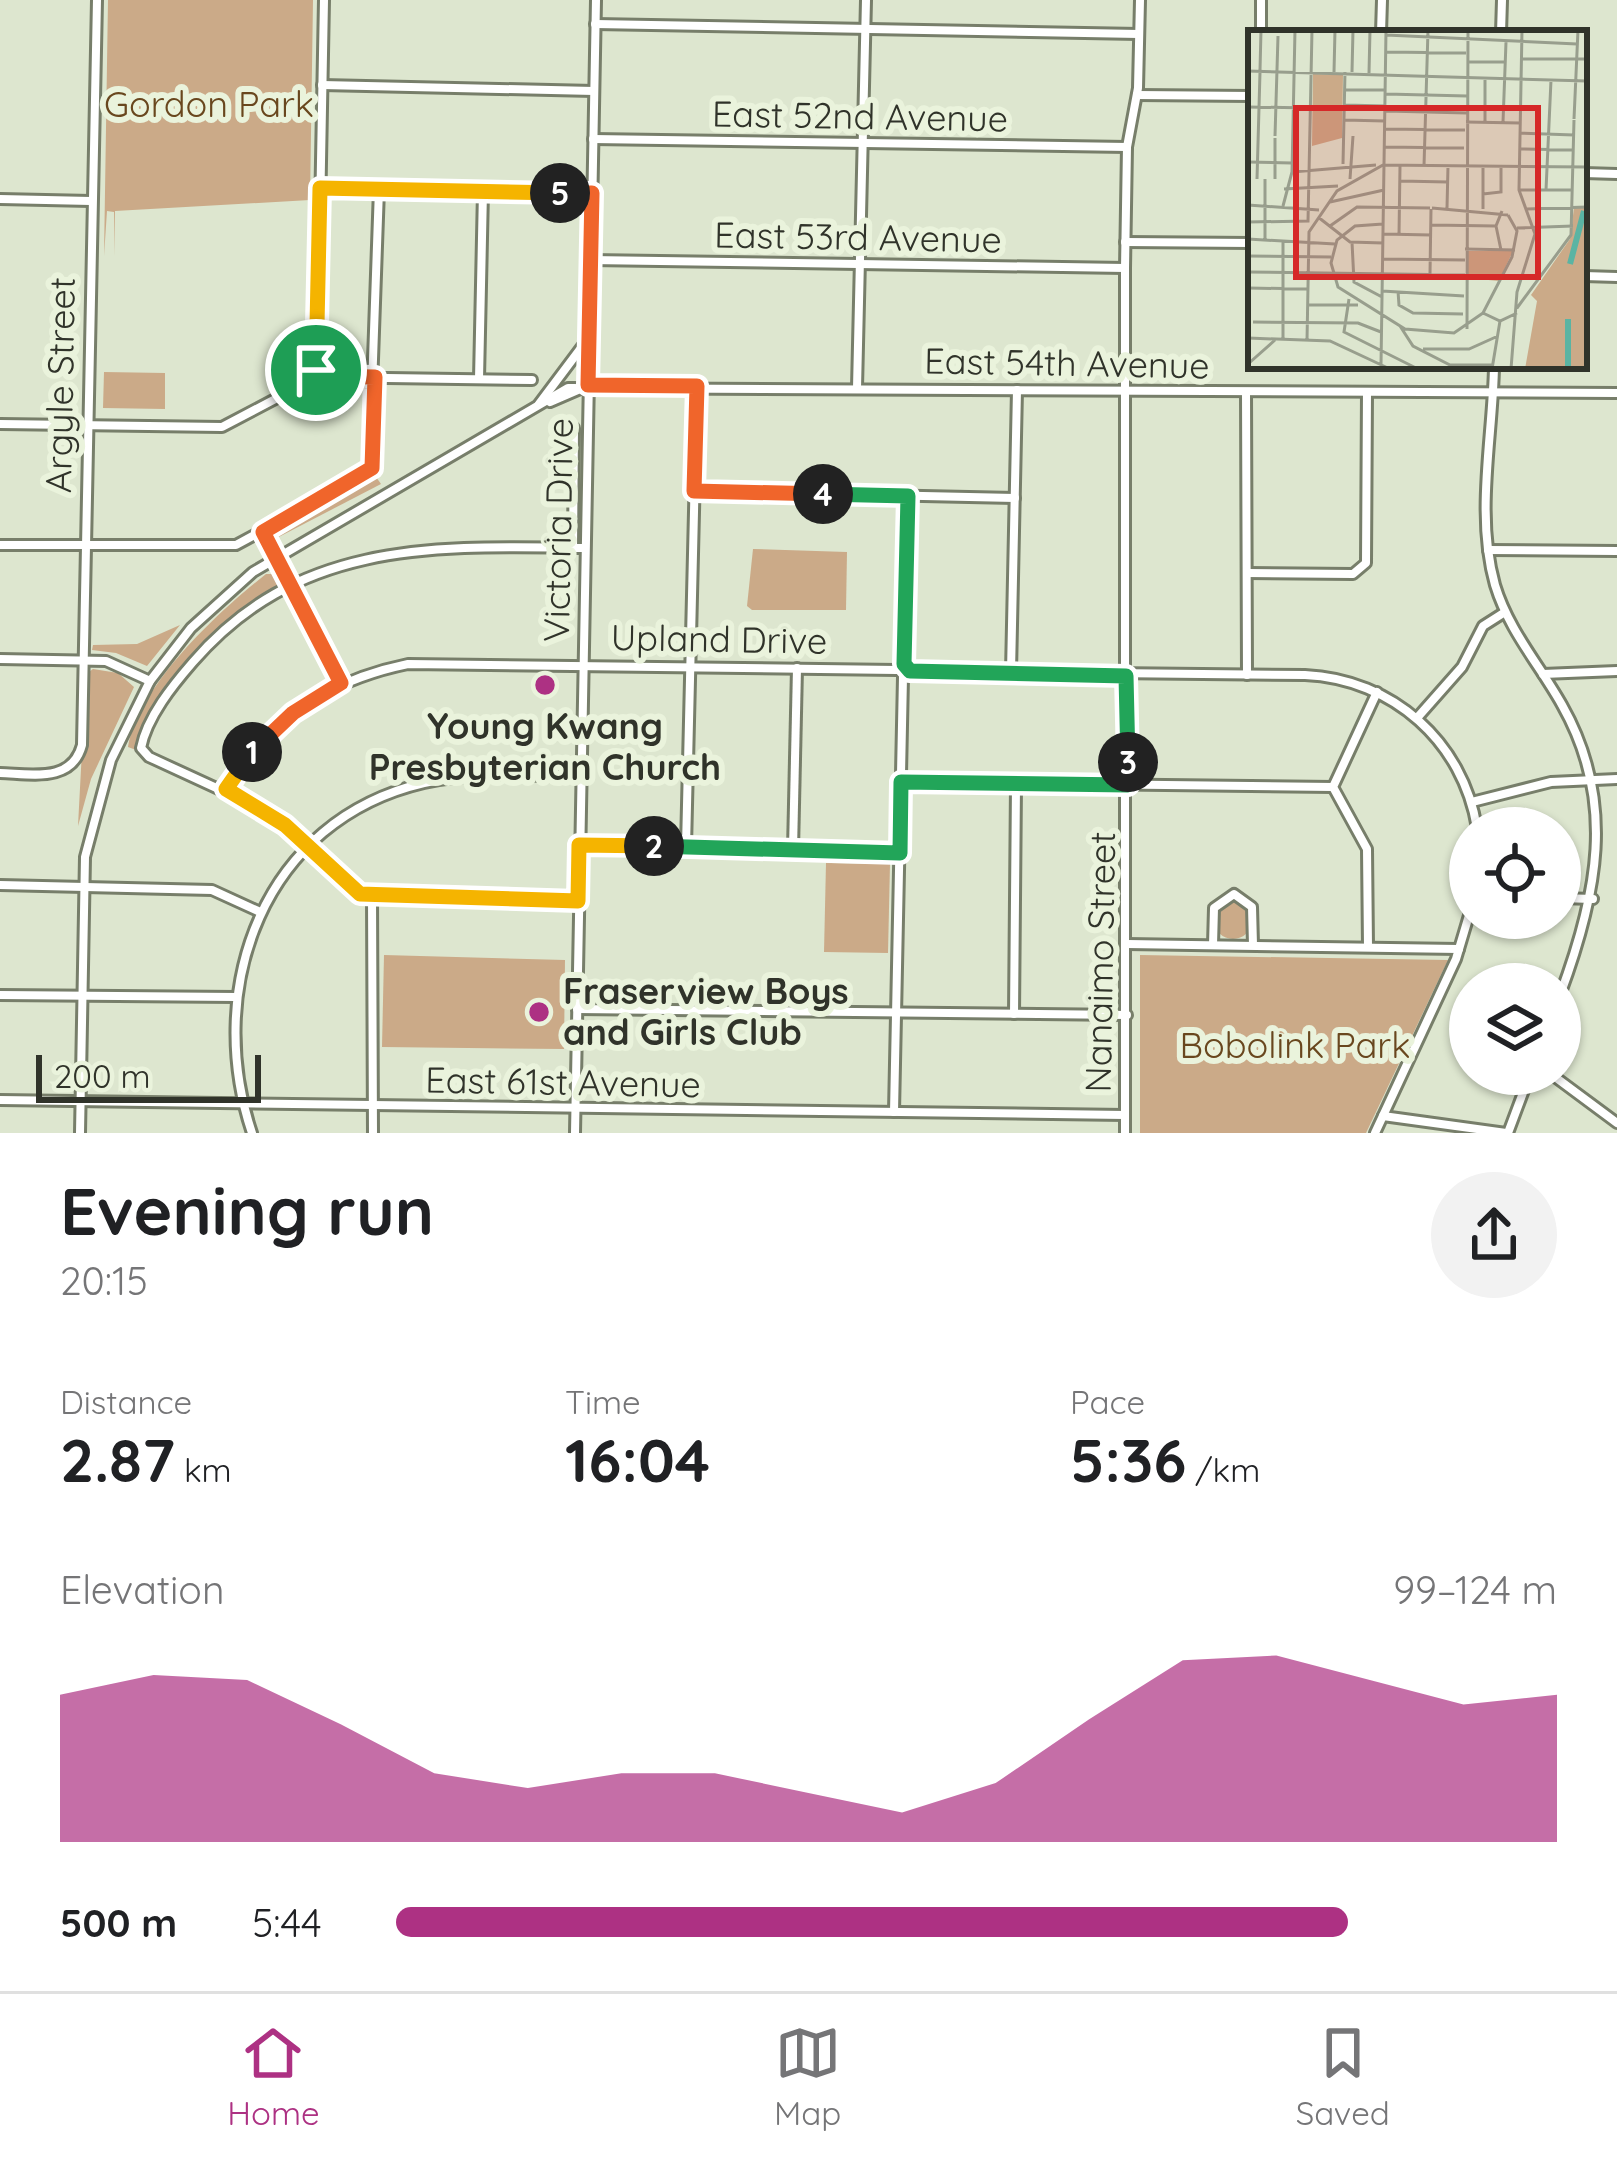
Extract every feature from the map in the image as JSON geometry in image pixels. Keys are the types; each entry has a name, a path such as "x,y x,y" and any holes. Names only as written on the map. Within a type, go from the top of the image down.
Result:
{"street":[{"name":"Argyle Street","path":"0,773 57,773 70,768 82,745 97,0"},
{"path":"317,376 324,0"},
{"name":"Victoria Drive","path":"574,1133 596,0"},
{"path":"857,388 866,0"},
{"name":"Nanaimo Street","path":"1125,1133 1125,242 1127,147 1137,95 1140,0"},
{"path":"1381,30 1382,0"},
{"path":"1501,30 1502,0"},
{"path":"596,24 1139,34"},
{"path":"322,85 594,91"},
{"path":"1137,95 1248,96"},
{"name":"East 52nd Avenue","path":"593,139 1127,147"},
{"path":"1587,173 1617,174"},
{"path":"320,188 592,193"},
{"path":"0,545 236,545 372,468 379,189"},
{"path":"479,379 483,191"},
{"path":"0,199 91,201"},
{"path":"1125,242 1248,243"},
{"name":"East 53rd Avenue","path":"590,260 1125,268"},
{"path":"1587,276 1617,277"},
{"path":"536,409 588,339"},
{"path":"1494,369 1488,550 1504,612 1573,725 1591,778 1599,845 1593,899 1571,963"},
{"path":"0,424 223,427 317,376 532,380"},
{"path":"80,1133 82,887 103,782 150,681 207,611 276,556 536,409 588,385"},
{"name":"East 54th Avenue","path":"588,385 1617,393"},
{"path":"686,847 697,386"},
{"path":"1011,672 1017,390"},
{"path":"1246,392 1247,675"},
{"path":"1246,573 1353,574 1366,563 1366,394"},
{"path":"555,402 587,415"},
{"path":"573,548 574,428"},
{"path":"573,477 586,476"},
{"path":"694,491 1015,498"},
{"path":"895,1112 908,496"},
{"path":"263,532 341,683"},
{"path":"578,901 372,896 350,888 273,817 226,789 142,751 142,740 164,700 202,652 252,608 290,586 344,563 409,549 585,548"},
{"path":"1488,550 1617,551"},
{"path":"1417,718 1462,667 1483,626 1504,612"},
{"path":"0,659 82,659 119,665 150,681"},
{"name":"Upland Drive","path":"226,789 268,734 341,683 408,664 582,662 1126,676 1323,676 1377,692 1417,718 1449,753 1473,807"},
{"path":"793,850 796,668"},
{"path":"1542,674 1617,671"},
{"path":"1333,787 1377,692"},
{"path":"252,1133 243,1104 236,997 258,911 307,845 352,811 426,782 479,776 580,777"},
{"path":"1472,802 1591,778 1617,779"},
{"path":"901,782 1333,787"},
{"path":"1014,1014 1016,784"},
{"path":"1333,787 1367,850 1368,947"},
{"path":"579,845 900,853"},
{"path":"0,885 212,890 258,911"},
{"path":"1213,945 1214,908 1234,894 1252,907 1253,945"},
{"path":"372,896 373,1133"},
{"path":"1581,899 1593,899"},
{"path":"1375,1133 1463,939"},
{"path":"1127,944 1460,949"},
{"path":"0,995 236,997"},
{"path":"577,1009 1126,1015"},
{"path":"1383,1116 1507,1133 1522,1095"},
{"path":"1579,1095 1617,1123"},
{"name":"East 61st Avenue","path":"0,1100 1125,1115"}],"green space":[{"name":"Gordon Park","path":"108,0 313,0 310,200 115,211 114,256 114,212 107,211 104,256"},
{"path":"104,372 165,373 165,409 103,408"},
{"path":"374,474 381,484 273,540 276,530"},
{"path":"753,549 847,552 846,610 752,610 747,606"},
{"path":"266,574 276,574 278,587 191,655 156,700 136,750 128,747 147,699 164,675 204,629"},
{"path":"180,625 147,666 116,653 92,650 93,645 137,644"},
{"path":"93,669 118,673 134,687 91,779 78,826 86,674"},
{"path":"826,863 890,864 888,953 824,952"},
{"path":"1233,901 1246,907 1252,920 1246,933 1233,939 1220,933 1214,920 1220,907"},
{"path":"384,955 565,960 564,1049 382,1047"},
{"name":"Bobolink Park","path":"1140,955 1448,960 1366,1133 1140,1133"}],"place":[{"name":"Young Kwang Presbyterian Church","path":"545,685"},
{"name":"Fraserview Boys and Girls Club","path":"539,1012"}],"route":[{"path":"320,188 592,193 588,385 697,386 694,491 908,496 904,664 910,671 1126,676 1128,785 901,782 900,853 579,845 578,901 360,894 285,825 226,789 268,734 341,683 263,532 372,468 375,377 317,376 316,370 320,188"}]}
